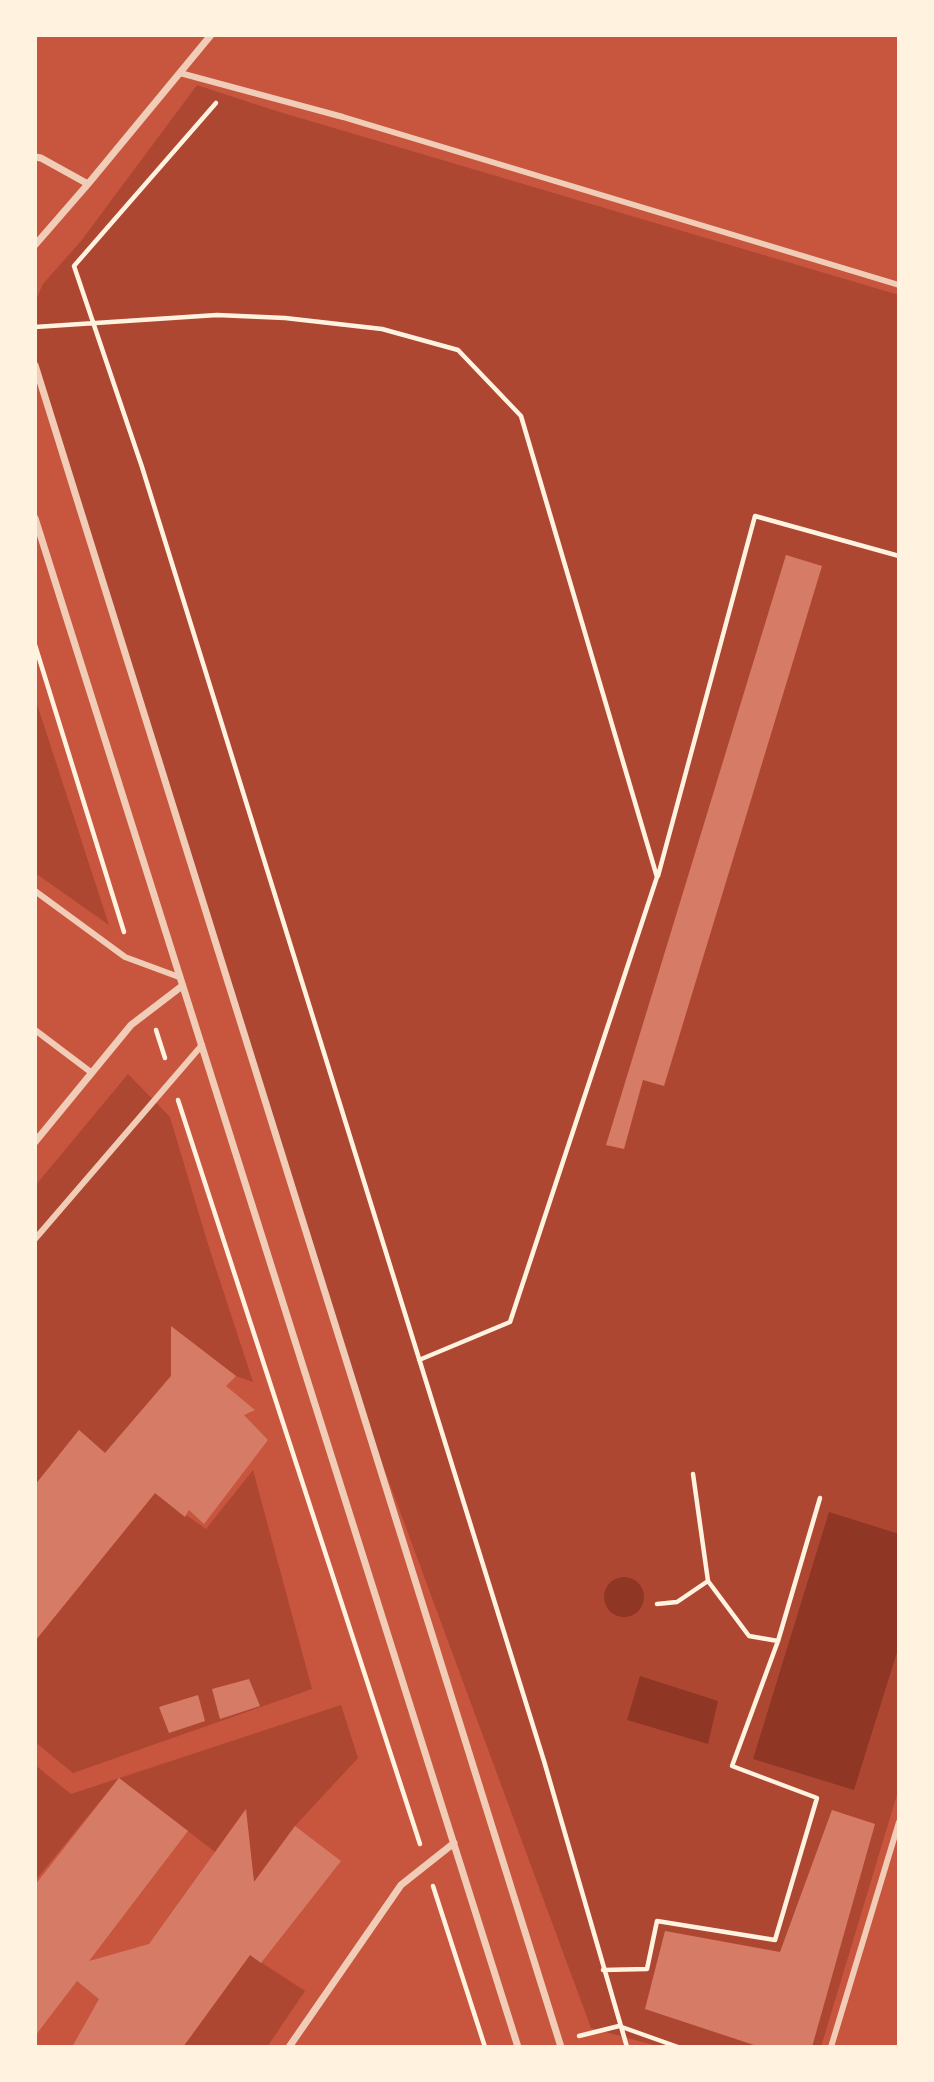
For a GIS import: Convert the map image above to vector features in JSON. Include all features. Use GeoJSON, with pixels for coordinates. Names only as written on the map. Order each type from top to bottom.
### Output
{"type":"FeatureCollection","features":[{"type":"Feature","properties":{"kind":"street"},"geometry":{"type":"LineString","coordinates":[[35,244],[211,35]]}},
{"type":"Feature","properties":{"kind":"street"},"geometry":{"type":"LineString","coordinates":[[180,73],[370,125],[899,285]]}},
{"type":"Feature","properties":{"kind":"street"},"geometry":{"type":"LineString","coordinates":[[35,157],[88,184]]}},
{"type":"Feature","properties":{"kind":"street"},"geometry":{"type":"LineString","coordinates":[[35,366],[560,2044]]}},
{"type":"Feature","properties":{"kind":"street"},"geometry":{"type":"LineString","coordinates":[[35,518],[519,2047]]}},
{"type":"Feature","properties":{"kind":"street"},"geometry":{"type":"LineString","coordinates":[[35,891],[125,957],[179,976]]}},
{"type":"Feature","properties":{"kind":"street"},"geometry":{"type":"LineString","coordinates":[[35,1142],[131,1025],[182,986]]}},
{"type":"Feature","properties":{"kind":"street"},"geometry":{"type":"LineString","coordinates":[[35,1030],[92,1073]]}},
{"type":"Feature","properties":{"kind":"street"},"geometry":{"type":"LineString","coordinates":[[35,1239],[202,1045]]}},
{"type":"Feature","properties":{"kind":"street"},"geometry":{"type":"LineString","coordinates":[[831,2047],[899,1822]]}},
{"type":"Feature","properties":{"kind":"street"},"geometry":{"type":"LineString","coordinates":[[289,2047],[401,1885],[454,1843]]}},
{"type":"Feature","properties":{"kind":"path"},"geometry":{"type":"LineString","coordinates":[[231,87],[74,266],[146,480],[544,1761],[626,2047]]}},
{"type":"Feature","properties":{"kind":"path"},"geometry":{"type":"LineString","coordinates":[[35,327],[217,315],[285,317],[382,329],[458,350],[521,416],[657,877]]}},
{"type":"Feature","properties":{"kind":"path"},"geometry":{"type":"LineString","coordinates":[[419,1360],[510,1322],[657,877],[755,516],[899,556]]}},
{"type":"Feature","properties":{"kind":"path"},"geometry":{"type":"LineString","coordinates":[[35,645],[134,961]]}},
{"type":"Feature","properties":{"kind":"path"},"geometry":{"type":"LineString","coordinates":[[149,1011],[485,2047]]}},
{"type":"Feature","properties":{"kind":"path"},"geometry":{"type":"LineString","coordinates":[[693,1474],[708,1581],[749,1636],[778,1641]]}},
{"type":"Feature","properties":{"kind":"path"},"geometry":{"type":"LineString","coordinates":[[603,1970],[647,1969],[657,1921],[775,1940],[817,1798],[732,1766],[778,1641],[820,1498]]}},
{"type":"Feature","properties":{"kind":"path"},"geometry":{"type":"LineString","coordinates":[[657,1604],[677,1602],[708,1581]]}},
{"type":"Feature","properties":{"kind":"path"},"geometry":{"type":"LineString","coordinates":[[560,2044],[619,2026],[678,2047]]}},
{"type":"Feature","properties":{"kind":"shaded area"},"geometry":{"type":"Polygon","coordinates":[[[197,85],[273,110],[899,295],[899,1788],[821,2047],[661,2047],[591,2028],[354,1387],[35,366],[35,301],[43,284],[81,241],[197,85]]]}},
{"type":"Feature","properties":{"kind":"shaded area"},"geometry":{"type":"Polygon","coordinates":[[[35,698],[109,925],[35,873],[35,698]]]}},
{"type":"Feature","properties":{"kind":"shaded area"},"geometry":{"type":"Polygon","coordinates":[[[128,1074],[170,1117],[253,1382],[236,1376],[171,1327],[171,1376],[105,1453],[79,1430],[35,1485],[35,1186],[128,1074]]]}},
{"type":"Feature","properties":{"kind":"shaded area"},"geometry":{"type":"Polygon","coordinates":[[[253,1470],[312,1689],[73,1773],[35,1742],[35,1641],[155,1493],[206,1529],[253,1470]]]}},
{"type":"Feature","properties":{"kind":"shaded area"},"geometry":{"type":"Polygon","coordinates":[[[829,1512],[899,1534],[899,1646],[854,1790],[753,1759],[829,1512]]]}},
{"type":"Feature","properties":{"kind":"shaded area"},"geometry":{"type":"Polygon","coordinates":[[[624,1577],[632,1578],[638,1583],[643,1589],[643,1605],[638,1611],[632,1616],[624,1617],[616,1616],[610,1611],[605,1605],[604,1597],[605,1589],[610,1583],[616,1578],[624,1577]]]}},
{"type":"Feature","properties":{"kind":"shaded area"},"geometry":{"type":"Polygon","coordinates":[[[640,1676],[718,1701],[708,1744],[627,1720],[640,1676]]]}},
{"type":"Feature","properties":{"kind":"shaded area"},"geometry":{"type":"Polygon","coordinates":[[[341,1705],[358,1758],[295,1826],[254,1882],[245,1810],[215,1852],[119,1778],[341,1705]]]}},
{"type":"Feature","properties":{"kind":"shaded area"},"geometry":{"type":"Polygon","coordinates":[[[35,1765],[71,1794],[119,1778],[35,1881],[35,1765]]]}},
{"type":"Feature","properties":{"kind":"shaded area"},"geometry":{"type":"Polygon","coordinates":[[[250,1955],[305,1991],[267,2047],[183,2047],[250,1955]]]}},
{"type":"Feature","properties":{"kind":"building"},"geometry":{"type":"Polygon","coordinates":[[[786,555],[822,566],[664,1086],[643,1080],[624,1149],[606,1145],[786,555]]]}},
{"type":"Feature","properties":{"kind":"building"},"geometry":{"type":"Polygon","coordinates":[[[171,1326],[236,1376],[226,1386],[255,1410],[244,1415],[268,1440],[204,1524],[189,1510],[185,1517],[155,1493],[35,1641],[35,1485],[79,1430],[105,1453],[171,1376],[171,1326]]]}},
{"type":"Feature","properties":{"kind":"building"},"geometry":{"type":"Polygon","coordinates":[[[249,1679],[260,1706],[220,1719],[212,1689],[249,1679]]]}},
{"type":"Feature","properties":{"kind":"building"},"geometry":{"type":"Polygon","coordinates":[[[198,1695],[205,1721],[169,1733],[159,1707],[198,1695]]]}},
{"type":"Feature","properties":{"kind":"building"},"geometry":{"type":"Polygon","coordinates":[[[119,1778],[188,1831],[89,1961],[149,1944],[246,1809],[254,1882],[295,1826],[341,1861],[261,1963],[250,1955],[183,2047],[72,2047],[99,1999],[77,1981],[35,2036],[35,1885],[119,1778]]]}},
{"type":"Feature","properties":{"kind":"building"},"geometry":{"type":"Polygon","coordinates":[[[832,1810],[875,1824],[812,2047],[760,2047],[645,2009],[665,1931],[780,1952],[832,1810]]]}}]}
